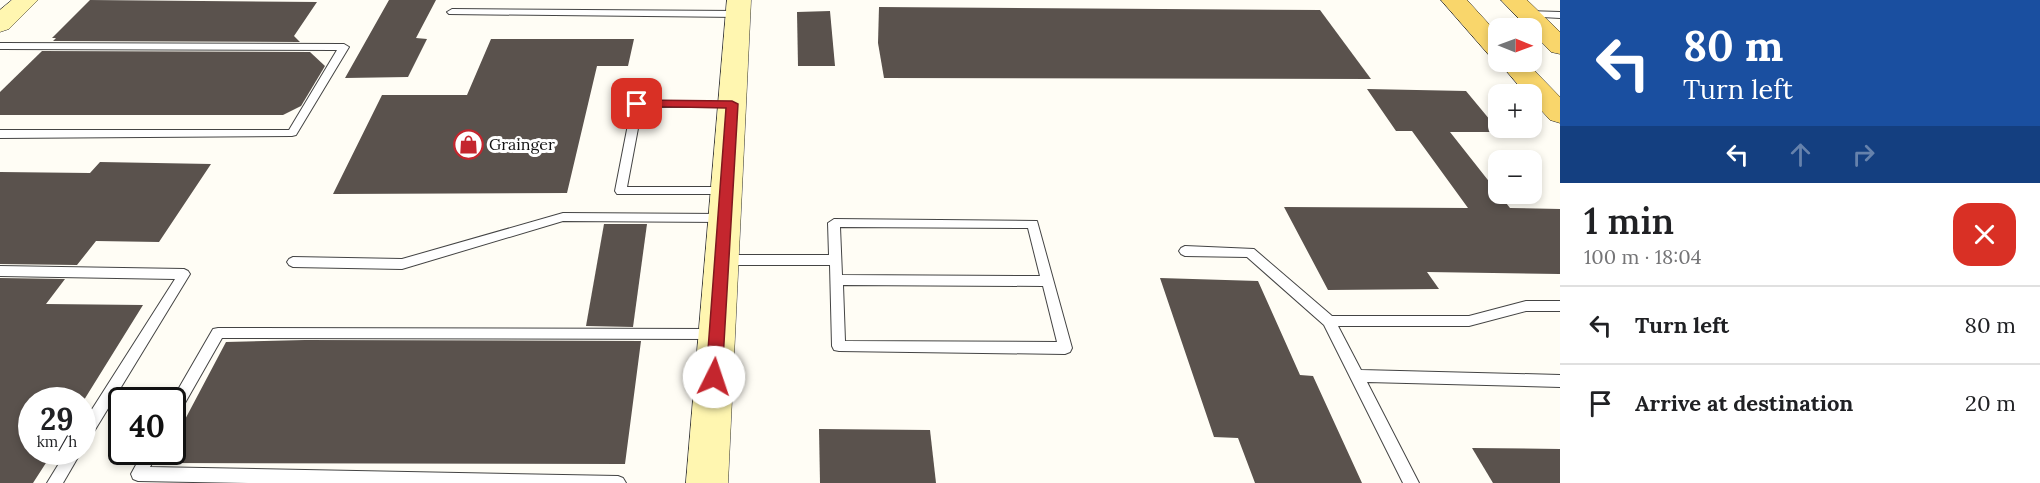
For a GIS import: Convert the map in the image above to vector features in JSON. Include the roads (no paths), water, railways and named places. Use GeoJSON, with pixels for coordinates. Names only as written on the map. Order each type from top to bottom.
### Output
{"type":"FeatureCollection","features":[{"type":"Feature","properties":{"kind":"main road"},"geometry":{"type":"LineString","coordinates":[[1453,0],[1488,38]]}},
{"type":"Feature","properties":{"kind":"main road"},"geometry":{"type":"LineString","coordinates":[[1520,7],[1560,46]]}},
{"type":"Feature","properties":{"kind":"main road"},"geometry":{"type":"LineString","coordinates":[[1520,72],[1560,114]]}},
{"type":"Feature","properties":{"kind":"street"},"geometry":{"type":"LineString","coordinates":[[0,24],[26,0]]}},
{"type":"Feature","properties":{"kind":"street"},"geometry":{"type":"LineString","coordinates":[[707,483],[739,7]]}},
{"type":"Feature","properties":{"kind":"lane"},"geometry":{"type":"LineString","coordinates":[[452,12],[739,7]]}},
{"type":"Feature","properties":{"kind":"lane"},"geometry":{"type":"LineString","coordinates":[[1520,7],[1560,15]]}},
{"type":"Feature","properties":{"kind":"lane"},"geometry":{"type":"LineString","coordinates":[[0,46],[344,47],[292,133],[0,134]]}},
{"type":"Feature","properties":{"kind":"lane"},"geometry":{"type":"LineString","coordinates":[[726,204],[621,190],[637,104],[732,104]]}},
{"type":"Feature","properties":{"kind":"lane"},"geometry":{"type":"LineString","coordinates":[[293,262],[402,264],[562,217],[726,204]]}},
{"type":"Feature","properties":{"kind":"lane"},"geometry":{"type":"LineString","coordinates":[[834,223],[1033,224],[1065,348],[839,346],[836,280],[834,223]]}},
{"type":"Feature","properties":{"kind":"lane"},"geometry":{"type":"LineString","coordinates":[[1185,251],[1250,252],[1329,321],[1411,483]]}},
{"type":"Feature","properties":{"kind":"lane"},"geometry":{"type":"LineString","coordinates":[[722,260],[835,260]]}},
{"type":"Feature","properties":{"kind":"lane"},"geometry":{"type":"LineString","coordinates":[[0,272],[184,274],[96,415]]}},
{"type":"Feature","properties":{"kind":"lane"},"geometry":{"type":"LineString","coordinates":[[836,280],[1048,281]]}},
{"type":"Feature","properties":{"kind":"lane"},"geometry":{"type":"LineString","coordinates":[[1329,321],[1469,321],[1526,306],[1560,306]]}},
{"type":"Feature","properties":{"kind":"lane"},"geometry":{"type":"LineString","coordinates":[[186,389],[218,333],[717,334]]}},
{"type":"Feature","properties":{"kind":"lane"},"geometry":{"type":"LineString","coordinates":[[1356,376],[1560,381]]}},
{"type":"Feature","properties":{"kind":"lane"},"geometry":{"type":"LineString","coordinates":[[55,483],[66,465]]}},
{"type":"Feature","properties":{"kind":"lane"},"geometry":{"type":"LineString","coordinates":[[143,465],[138,474],[618,483]]}},
{"type":"Feature","properties":{"kind":"place","name":"Grainger"},"geometry":{"type":"Point","coordinates":[468,144]}}]}
